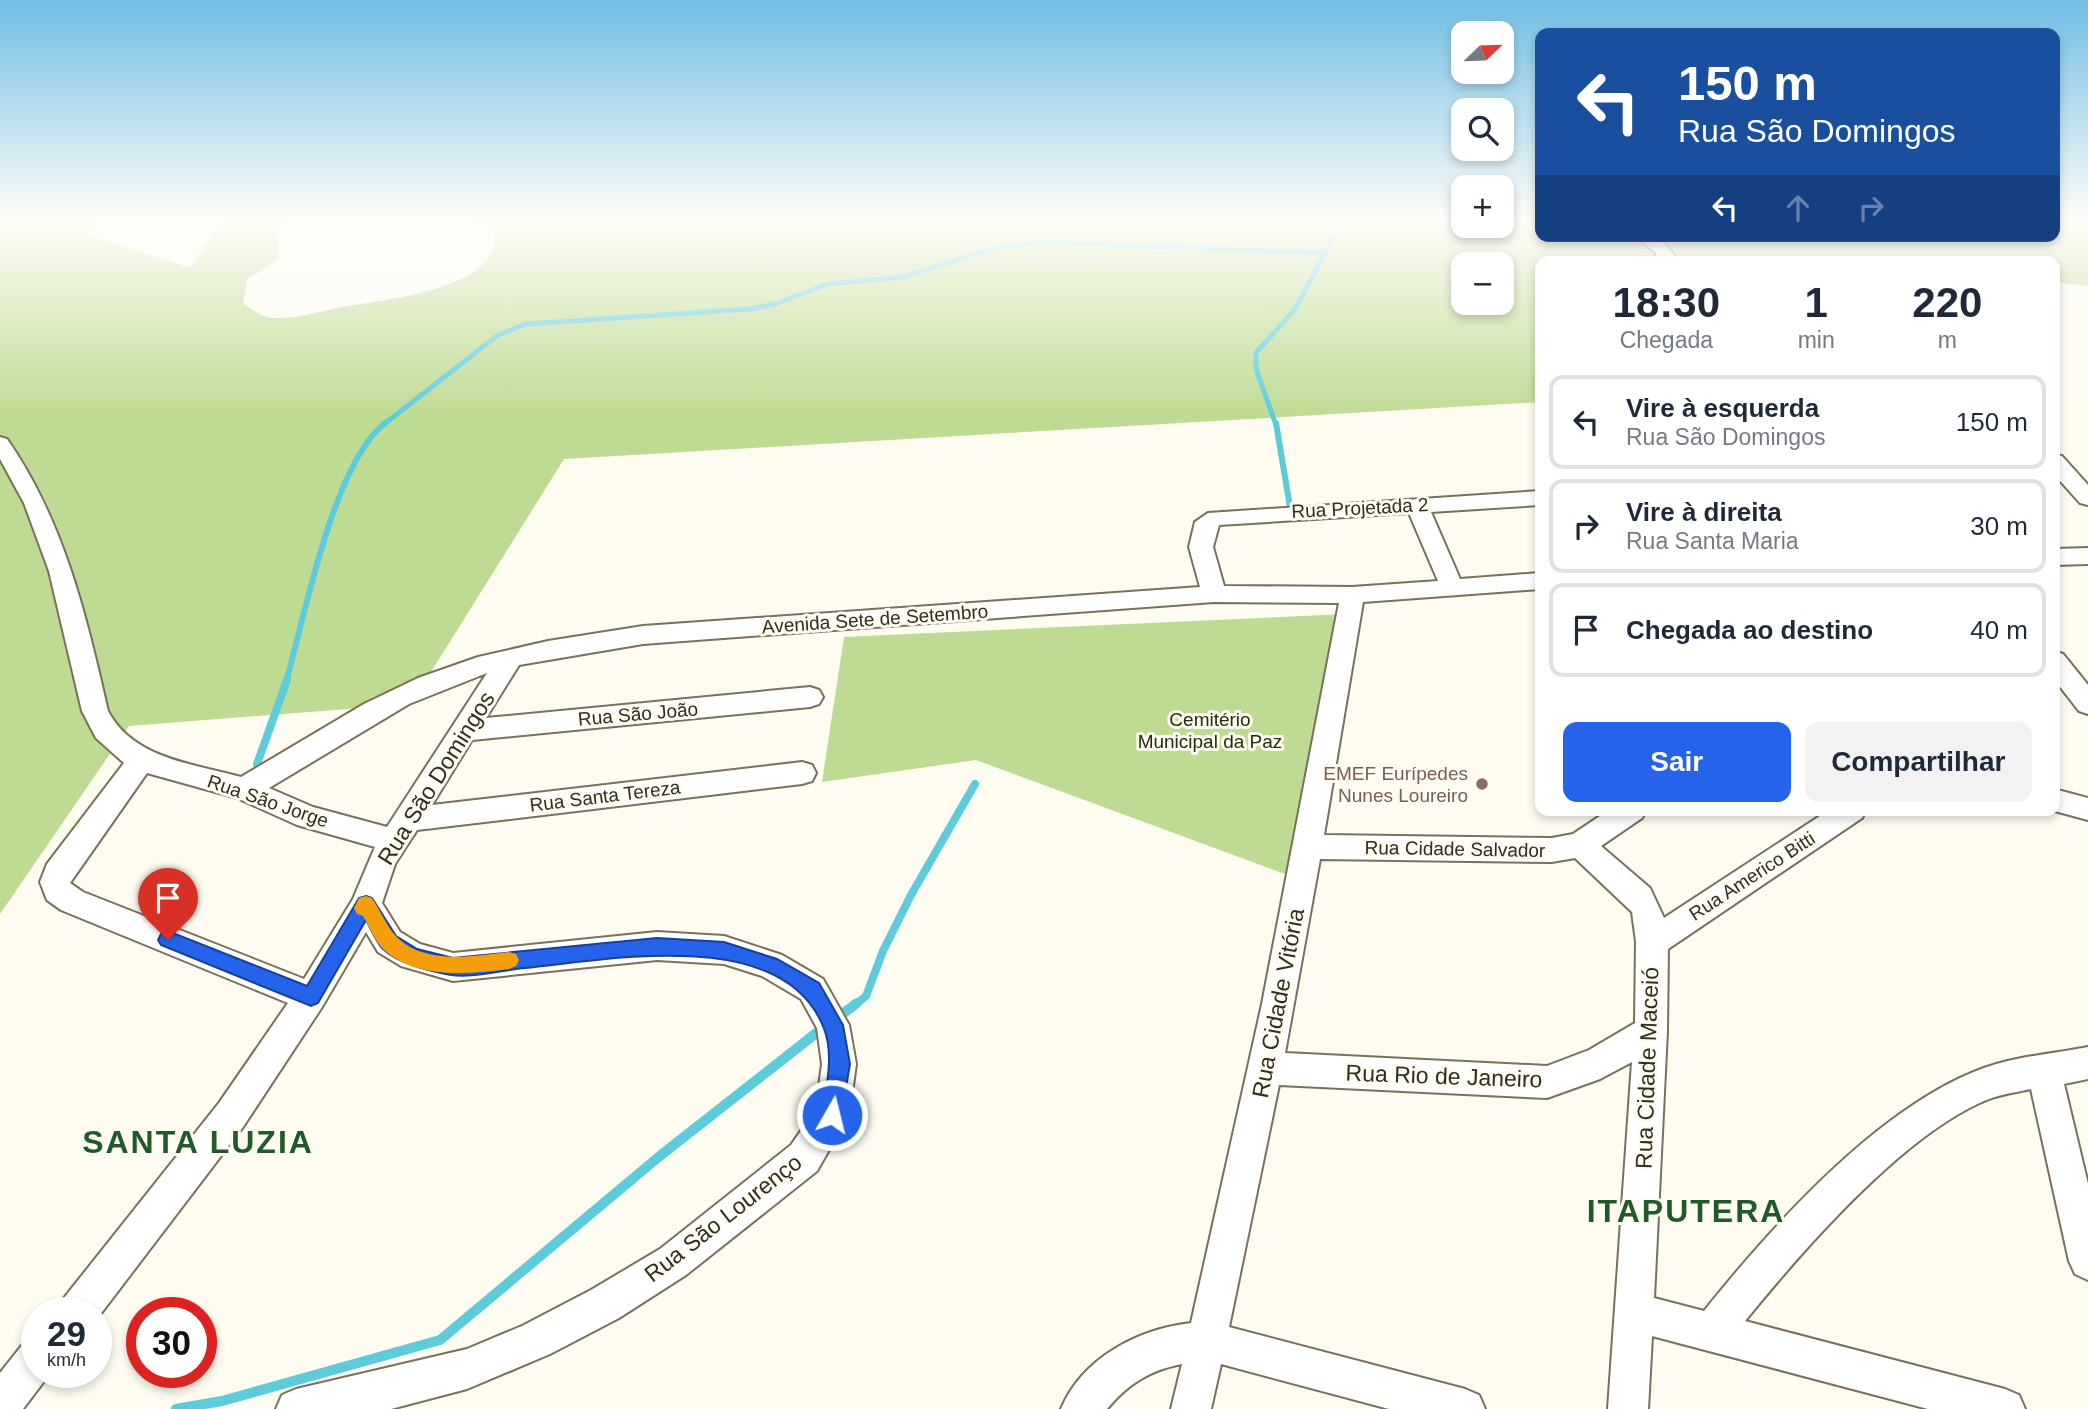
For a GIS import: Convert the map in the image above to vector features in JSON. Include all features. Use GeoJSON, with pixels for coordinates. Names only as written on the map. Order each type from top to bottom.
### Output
{"type":"FeatureCollection","features":[{"type":"Feature","properties":{"kind":"street"},"geometry":{"type":"LineString","coordinates":[[0,443],[15,463],[61,573],[95,711],[105,732],[141,761],[58,873],[55,882],[58,891],[72,901],[311,997]]}},
{"type":"Feature","properties":{"kind":"street"},"geometry":{"type":"LineString","coordinates":[[2060,468],[2088,498]]}},
{"type":"Feature","properties":{"kind":"street","name":"Rua Projetada 2"},"geometry":{"type":"LineString","coordinates":[[1201,547],[1206,522],[1233,515],[1535,498]]}},
{"type":"Feature","properties":{"kind":"street"},"geometry":{"type":"LineString","coordinates":[[1417,505],[1453,589]]}},
{"type":"Feature","properties":{"kind":"street"},"geometry":{"type":"LineString","coordinates":[[1201,547],[1214,594]]}},
{"type":"Feature","properties":{"kind":"street"},"geometry":{"type":"LineString","coordinates":[[2060,557],[2088,556]]}},
{"type":"Feature","properties":{"kind":"street","name":"Avenida Sete de Setembro"},"geometry":{"type":"LineString","coordinates":[[244,789],[406,694],[455,673],[578,643],[643,635],[1214,594],[1352,595],[1535,581]]}},
{"type":"Feature","properties":{"kind":"street","name":"Rua Cidade Vitória"},"geometry":{"type":"LineString","coordinates":[[1191,1409],[1310,847],[1352,595]]}},
{"type":"Feature","properties":{"kind":"street","name":"Rua São Domingos"},"geometry":{"type":"LineString","coordinates":[[90,1297],[231,1115],[311,997],[366,904],[382,861],[510,658]]}},
{"type":"Feature","properties":{"kind":"street"},"geometry":{"type":"LineString","coordinates":[[2060,668],[2088,704]]}},
{"type":"Feature","properties":{"kind":"street","name":"Rua São João"},"geometry":{"type":"LineString","coordinates":[[466,730],[810,697]]}},
{"type":"Feature","properties":{"kind":"street","name":"Rua São Jorge"},"geometry":{"type":"LineString","coordinates":[[141,761],[244,789],[307,817],[401,830]]}},
{"type":"Feature","properties":{"kind":"street","name":"Rua Santa Tereza"},"geometry":{"type":"LineString","coordinates":[[401,830],[802,773]]}},
{"type":"Feature","properties":{"kind":"street"},"geometry":{"type":"LineString","coordinates":[[2060,802],[2088,809]]}},
{"type":"Feature","properties":{"kind":"street","name":"Rua Cidade Salvador"},"geometry":{"type":"LineString","coordinates":[[1310,847],[1552,850],[1580,845],[1623,816]]}},
{"type":"Feature","properties":{"kind":"street","name":"Rua Americo Bitti"},"geometry":{"type":"LineString","coordinates":[[1652,942],[1843,816]]}},
{"type":"Feature","properties":{"kind":"street","name":"Rua Cidade Maceió"},"geometry":{"type":"LineString","coordinates":[[1580,845],[1639,897],[1647,909],[1652,942],[1651,1031],[1628,1409]]}},
{"type":"Feature","properties":{"kind":"street","name":"Rua São Lourenço"},"geometry":{"type":"LineString","coordinates":[[296,1409],[405,1386],[467,1369],[582,1316],[673,1262],[804,1158],[832,1115],[839,1064],[833,1025],[812,989],[771,965],[724,950],[657,946],[453,967],[412,956],[389,942],[366,904]]}},
{"type":"Feature","properties":{"kind":"street","name":"Rua Rio de Janeiro"},"geometry":{"type":"LineString","coordinates":[[1265,1068],[1547,1082],[1574,1076],[1603,1063],[1651,1031]]}},
{"type":"Feature","properties":{"kind":"street"},"geometry":{"type":"LineString","coordinates":[[1712,1332],[1756,1274],[1867,1162],[1909,1126],[1945,1103],[1985,1084],[2088,1063]]}},
{"type":"Feature","properties":{"kind":"street"},"geometry":{"type":"LineString","coordinates":[[2044,1073],[2088,1261]]}},
{"type":"Feature","properties":{"kind":"street"},"geometry":{"type":"LineString","coordinates":[[1635,1312],[2005,1409]]}},
{"type":"Feature","properties":{"kind":"street"},"geometry":{"type":"LineString","coordinates":[[1081,1409],[1097,1387],[1135,1358],[1167,1345],[1207,1341],[1465,1409]]}},
{"type":"Feature","properties":{"kind":"street"},"geometry":{"type":"LineString","coordinates":[[2,1409],[7,1397],[21,1379]]}},
{"type":"Feature","properties":{"kind":"green space"},"geometry":{"type":"Polygon","coordinates":[[[0,286],[246,286],[243,303],[264,316],[280,318],[409,296],[444,286],[1451,286],[1451,315],[1514,315],[1514,286],[1535,286],[1535,402],[564,459],[411,704],[129,726],[0,914],[0,286]]]}},
{"type":"Feature","properties":{"kind":"green space","name":"Cemitério Municipal da Paz"},"geometry":{"type":"Polygon","coordinates":[[[1346,614],[1293,877],[976,760],[822,782],[844,637],[1346,614]]]}},
{"type":"Feature","properties":{"kind":"waterway"},"geometry":{"type":"LineString","coordinates":[[384,424],[498,335],[526,324],[750,309],[775,304],[823,286]]}},
{"type":"Feature","properties":{"kind":"waterway"},"geometry":{"type":"LineString","coordinates":[[1276,425],[1256,369],[1256,353],[1295,309],[1308,286]]}},
{"type":"Feature","properties":{"kind":"waterway"},"geometry":{"type":"LineString","coordinates":[[1276,423],[1290,507]]}},
{"type":"Feature","properties":{"kind":"waterway"},"geometry":{"type":"LineString","coordinates":[[286,682],[323,543],[336,506],[350,471],[367,443],[384,424]]}},
{"type":"Feature","properties":{"kind":"waterway"},"geometry":{"type":"LineString","coordinates":[[257,764],[287,680]]}},
{"type":"Feature","properties":{"kind":"waterway"},"geometry":{"type":"LineString","coordinates":[[855,1005],[866,996],[883,951],[911,895],[975,784]]}},
{"type":"Feature","properties":{"kind":"waterway"},"geometry":{"type":"LineString","coordinates":[[837,1018],[857,1003]]}},
{"type":"Feature","properties":{"kind":"waterway"},"geometry":{"type":"LineString","coordinates":[[176,1409],[222,1401],[440,1340],[661,1155],[824,1027]]}},
{"type":"Feature","properties":{"kind":"slow traffic"},"geometry":{"type":"LineString","coordinates":[[363,908],[366,904],[389,942],[412,956],[453,967],[509,960]]}},
{"type":"Feature","properties":{"kind":"place","name":"EMEF Eurípedes Nunes Loureiro"},"geometry":{"type":"Point","coordinates":[1482,784]}},
{"type":"Feature","properties":{"kind":"district","name":"SANTA LUZIA"},"geometry":{"type":"Point","coordinates":[198,1142]}},
{"type":"Feature","properties":{"kind":"district","name":"ITAPUTERA"},"geometry":{"type":"Point","coordinates":[1686,1211]}},
{"type":"Feature","properties":{"kind":"route"},"geometry":{"type":"LineString","coordinates":[[168,940],[311,997],[366,904],[389,942],[412,956],[453,967],[657,946],[724,950],[771,965],[812,989],[833,1025],[839,1064],[832,1115]]}}]}
